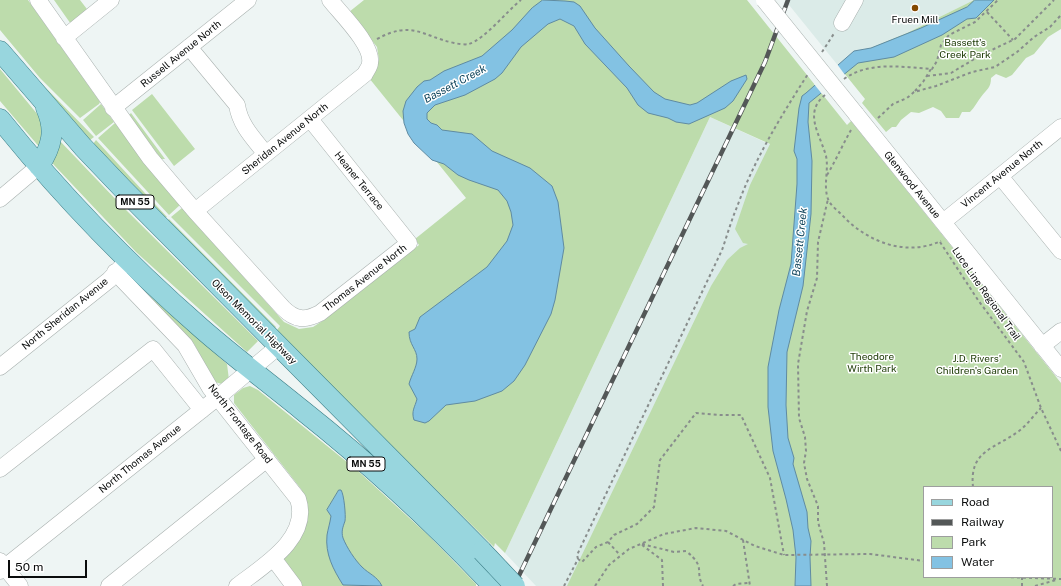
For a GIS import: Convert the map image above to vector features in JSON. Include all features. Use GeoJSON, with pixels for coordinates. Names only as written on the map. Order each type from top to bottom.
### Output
{"type":"FeatureCollection","features":[{"type":"Feature","properties":{"kind":"main road","name":"Olson Memorial Highway"},"geometry":{"type":"LineString","coordinates":[[0,51],[42,102],[83,147],[158,226],[279,346],[479,559],[493,586]]}},
{"type":"Feature","properties":{"kind":"main road"},"geometry":{"type":"LineString","coordinates":[[39,166],[50,147],[52,136],[51,121],[42,102]]}},
{"type":"Feature","properties":{"kind":"main road","name":"Olson Memorial Highway"},"geometry":{"type":"LineString","coordinates":[[0,119],[122,266],[200,327],[250,370],[303,410],[433,524],[515,586]]}},
{"type":"Feature","properties":{"kind":"street"},"geometry":{"type":"LineString","coordinates":[[38,0],[113,108],[150,158],[195,211]]}},
{"type":"Feature","properties":{"kind":"street"},"geometry":{"type":"LineString","coordinates":[[64,38],[111,0]]}},
{"type":"Feature","properties":{"kind":"street","name":"Russell Avenue North"},"geometry":{"type":"LineString","coordinates":[[113,108],[248,0]]}},
{"type":"Feature","properties":{"kind":"street","name":"Sheridan Avenue North"},"geometry":{"type":"LineString","coordinates":[[195,211],[365,74],[370,64],[369,52],[330,0]]}},
{"type":"Feature","properties":{"kind":"street","name":"Glenwood Avenue"},"geometry":{"type":"LineString","coordinates":[[764,0],[854,121],[942,222],[1061,369]]}},
{"type":"Feature","properties":{"kind":"street"},"geometry":{"type":"LineString","coordinates":[[842,23],[855,0]]}},
{"type":"Feature","properties":{"kind":"street"},"geometry":{"type":"LineString","coordinates":[[189,47],[237,105],[239,117],[246,129],[266,154]]}},
{"type":"Feature","properties":{"kind":"street","name":"Heaner Terrace"},"geometry":{"type":"LineString","coordinates":[[310,119],[409,243]]}},
{"type":"Feature","properties":{"kind":"street","name":"Vincent Avenue North"},"geometry":{"type":"LineString","coordinates":[[942,222],[1061,127]]}},
{"type":"Feature","properties":{"kind":"street"},"geometry":{"type":"LineString","coordinates":[[0,199],[39,166]]}},
{"type":"Feature","properties":{"kind":"street"},"geometry":{"type":"LineString","coordinates":[[1000,176],[1056,234],[1061,251]]}},
{"type":"Feature","properties":{"kind":"street","name":"Thomas Avenue North"},"geometry":{"type":"LineString","coordinates":[[195,211],[291,316],[300,319],[310,318],[320,313],[409,243]]}},
{"type":"Feature","properties":{"kind":"street","name":"North Sheridan Avenue"},"geometry":{"type":"LineString","coordinates":[[0,367],[109,280],[122,266]]}},
{"type":"Feature","properties":{"kind":"street","name":"North Frontage Road"},"geometry":{"type":"LineString","coordinates":[[122,266],[185,345],[210,388],[298,499],[302,509],[297,529],[287,545],[237,586]]}},
{"type":"Feature","properties":{"kind":"street"},"geometry":{"type":"LineString","coordinates":[[1042,346],[1061,331]]}},
{"type":"Feature","properties":{"kind":"street","name":"North Thomas Avenue"},"geometry":{"type":"LineString","coordinates":[[2,566],[202,410],[279,346]]}},
{"type":"Feature","properties":{"kind":"street"},"geometry":{"type":"LineString","coordinates":[[0,470],[154,349],[202,410]]}},
{"type":"Feature","properties":{"kind":"street"},"geometry":{"type":"LineString","coordinates":[[109,586],[267,459]]}},
{"type":"Feature","properties":{"kind":"street"},"geometry":{"type":"LineString","coordinates":[[273,558],[294,586]]}},
{"type":"Feature","properties":{"kind":"street"},"geometry":{"type":"LineString","coordinates":[[2,566],[20,586]]}},
{"type":"Feature","properties":{"kind":"path"},"geometry":{"type":"LineString","coordinates":[[376,40],[389,33],[410,30],[419,31],[447,42],[469,44],[480,39],[521,0]]}},
{"type":"Feature","properties":{"kind":"path"},"geometry":{"type":"LineString","coordinates":[[878,118],[893,104],[907,98],[914,92],[932,69],[937,60],[941,45],[949,35],[975,22],[998,0]]}},
{"type":"Feature","properties":{"kind":"path"},"geometry":{"type":"LineString","coordinates":[[927,76],[951,73],[980,55],[1013,40],[1054,0]]}},
{"type":"Feature","properties":{"kind":"path"},"geometry":{"type":"LineString","coordinates":[[986,12],[1013,40]]}},
{"type":"Feature","properties":{"kind":"path"},"geometry":{"type":"LineString","coordinates":[[914,92],[936,86],[972,72],[995,66],[1017,52],[1034,37],[1050,27],[1061,15]]}},
{"type":"Feature","properties":{"kind":"path"},"geometry":{"type":"LineString","coordinates":[[822,54],[842,23]]}},
{"type":"Feature","properties":{"kind":"path"},"geometry":{"type":"LineString","coordinates":[[842,80],[854,72],[880,66],[932,69]]}},
{"type":"Feature","properties":{"kind":"path"},"geometry":{"type":"LineString","coordinates":[[564,586],[578,560],[577,556],[604,496],[722,250],[747,181],[771,135],[810,72]]}},
{"type":"Feature","properties":{"kind":"path"},"geometry":{"type":"LineString","coordinates":[[826,94],[815,107],[813,118],[826,158],[828,199],[818,242],[817,278],[807,311],[798,364],[799,418],[805,437],[806,450],[804,463],[806,480],[818,506],[818,522],[824,543],[827,586]]}},
{"type":"Feature","properties":{"kind":"path"},"geometry":{"type":"LineString","coordinates":[[826,176],[836,161],[854,121]]}},
{"type":"Feature","properties":{"kind":"path","name":"Luce Line Regional Trail"},"geometry":{"type":"LineString","coordinates":[[828,199],[849,223],[864,235],[876,241],[909,248],[940,242],[978,300],[1024,362],[1041,408],[1061,451]]}},
{"type":"Feature","properties":{"kind":"path"},"geometry":{"type":"LineString","coordinates":[[973,486],[972,471],[982,454],[1019,431],[1041,408]]}},
{"type":"Feature","properties":{"kind":"path"},"geometry":{"type":"LineString","coordinates":[[578,560],[582,562],[596,547],[608,542],[614,535],[637,524],[654,507],[660,460],[696,413],[721,416],[741,415],[770,478],[784,555]]}},
{"type":"Feature","properties":{"kind":"path"},"geometry":{"type":"LineString","coordinates":[[595,586],[605,570],[620,555],[664,534],[696,528],[726,531],[755,546],[784,555],[825,553],[886,555],[923,560]]}},
{"type":"Feature","properties":{"kind":"path"},"geometry":{"type":"LineString","coordinates":[[743,539],[748,583],[750,586]]}},
{"type":"Feature","properties":{"kind":"path"},"geometry":{"type":"LineString","coordinates":[[608,542],[620,555]]}},
{"type":"Feature","properties":{"kind":"path"},"geometry":{"type":"LineString","coordinates":[[641,544],[662,560],[663,586]]}},
{"type":"Feature","properties":{"kind":"path"},"geometry":{"type":"LineString","coordinates":[[641,544],[674,552],[686,551],[696,560],[700,569],[700,582],[703,586]]}},
{"type":"Feature","properties":{"kind":"path"},"geometry":{"type":"LineString","coordinates":[[1022,586],[1022,578],[1061,579]]}},
{"type":"Feature","properties":{"kind":"path"},"geometry":{"type":"LineString","coordinates":[[1035,586],[1061,579]]}},
{"type":"Feature","properties":{"kind":"path"},"geometry":{"type":"LineString","coordinates":[[733,586],[736,584],[748,583]]}},
{"type":"Feature","properties":{"kind":"shaded area"},"geometry":{"type":"Polygon","coordinates":[[[785,0],[974,0],[907,33],[856,54],[840,68],[785,0]]]}},
{"type":"Feature","properties":{"kind":"shaded area"},"geometry":{"type":"Polygon","coordinates":[[[710,117],[795,156],[617,586],[536,586],[505,553],[710,117]]]}},
{"type":"Feature","properties":{"kind":"green space"},"geometry":{"type":"Polygon","coordinates":[[[0,0],[28,0],[98,99],[100,102],[99,104],[80,118],[40,78],[0,30],[0,0]]]}},
{"type":"Feature","properties":{"kind":"green space"},"geometry":{"type":"Polygon","coordinates":[[[54,0],[80,0],[90,13],[73,27],[54,0]]]}},
{"type":"Feature","properties":{"kind":"green space","name":"Theodore Wirth Park"},"geometry":{"type":"Polygon","coordinates":[[[364,0],[747,0],[847,125],[851,121],[1061,383],[1061,586],[567,586],[711,286],[727,260],[740,248],[748,244],[743,243],[735,229],[750,185],[770,144],[710,117],[505,553],[495,543],[494,547],[300,355],[277,330],[280,326],[171,217],[182,208],[284,322],[299,329],[313,327],[324,320],[419,245],[415,239],[466,198],[369,78],[379,60],[377,47],[349,12],[364,0]]]}},
{"type":"Feature","properties":{"kind":"green space","name":"Bassett's Creek Park"},"geometry":{"type":"Polygon","coordinates":[[[974,0],[1061,0],[1061,29],[1048,37],[1034,54],[1026,58],[1012,75],[1006,78],[996,74],[991,78],[988,88],[970,112],[962,112],[959,118],[946,118],[941,111],[933,107],[919,113],[911,112],[901,120],[896,127],[892,127],[886,132],[862,103],[865,99],[840,68],[856,54],[907,33],[974,0]]]}},
{"type":"Feature","properties":{"kind":"green space"},"geometry":{"type":"Polygon","coordinates":[[[0,69],[43,121],[41,149],[0,101],[0,69]]]}},
{"type":"Feature","properties":{"kind":"green space"},"geometry":{"type":"Polygon","coordinates":[[[41,83],[94,137],[90,140],[41,83]]]}},
{"type":"Feature","properties":{"kind":"green space"},"geometry":{"type":"Polygon","coordinates":[[[152,94],[195,149],[174,166],[132,110],[152,94]]]}},
{"type":"Feature","properties":{"kind":"green space"},"geometry":{"type":"Polygon","coordinates":[[[101,104],[114,122],[96,136],[83,120],[101,104]]]}},
{"type":"Feature","properties":{"kind":"green space"},"geometry":{"type":"Polygon","coordinates":[[[131,113],[165,159],[161,159],[129,115],[131,113]]]}},
{"type":"Feature","properties":{"kind":"green space"},"geometry":{"type":"Polygon","coordinates":[[[115,123],[145,164],[180,205],[169,215],[98,138],[115,123]]]}},
{"type":"Feature","properties":{"kind":"green space"},"geometry":{"type":"Polygon","coordinates":[[[59,140],[121,205],[258,341],[247,352],[136,252],[54,165],[51,161],[59,140]]]}},
{"type":"Feature","properties":{"kind":"green space"},"geometry":{"type":"Polygon","coordinates":[[[96,140],[167,217],[165,218],[93,144],[96,140]]]}},
{"type":"Feature","properties":{"kind":"green space"},"geometry":{"type":"Polygon","coordinates":[[[169,219],[276,327],[275,328],[167,221],[169,219]]]}},
{"type":"Feature","properties":{"kind":"green space"},"geometry":{"type":"Polygon","coordinates":[[[132,280],[227,364],[229,380],[222,384],[215,382],[194,344],[132,280]]]}},
{"type":"Feature","properties":{"kind":"green space"},"geometry":{"type":"Polygon","coordinates":[[[250,386],[258,390],[358,471],[429,536],[476,584],[476,586],[298,586],[280,561],[304,496],[301,489],[234,403],[234,395],[243,388],[250,386]]]}},
{"type":"Feature","properties":{"kind":"water"},"geometry":{"type":"Polygon","coordinates":[[[543,0],[574,2],[580,6],[595,28],[629,66],[654,92],[665,99],[690,105],[697,103],[731,81],[746,75],[747,79],[733,101],[725,108],[689,124],[676,122],[668,118],[648,113],[638,105],[627,88],[585,44],[574,26],[560,19],[548,24],[521,47],[502,73],[495,79],[465,95],[435,105],[427,113],[427,119],[442,130],[472,134],[492,151],[530,168],[552,186],[558,202],[564,248],[555,300],[551,314],[525,365],[514,381],[502,391],[475,401],[446,405],[425,423],[414,420],[413,412],[417,399],[409,384],[416,365],[417,356],[410,340],[409,332],[415,329],[420,317],[487,267],[507,241],[513,225],[511,212],[507,201],[498,190],[458,175],[444,164],[432,160],[414,143],[408,134],[404,123],[403,111],[406,101],[424,81],[430,80],[444,71],[482,56],[512,30],[532,8],[543,0]]]}},
{"type":"Feature","properties":{"kind":"water","name":"Bassett Creek"},"geometry":{"type":"Polygon","coordinates":[[[975,0],[994,0],[976,18],[967,19],[942,35],[894,57],[858,63],[809,103],[808,122],[812,161],[811,214],[803,286],[787,352],[786,405],[788,438],[794,458],[793,464],[807,512],[811,541],[811,586],[795,586],[796,557],[793,530],[773,451],[768,407],[768,367],[779,310],[791,264],[797,184],[797,159],[794,151],[799,108],[802,96],[854,51],[871,48],[921,28],[967,7],[975,0]]]}},
{"type":"Feature","properties":{"kind":"water"},"geometry":{"type":"Polygon","coordinates":[[[339,490],[342,492],[344,505],[345,521],[342,529],[343,538],[351,554],[359,564],[375,577],[382,586],[343,585],[333,567],[327,549],[327,535],[331,516],[327,510],[339,490]]]}},
{"type":"Feature","properties":{"kind":"pier"},"geometry":{"type":"Polygon","coordinates":[[[837,64],[845,75],[822,94],[814,84],[837,64]]]}},
{"type":"Feature","properties":{"kind":"railway"},"geometry":{"type":"LineString","coordinates":[[514,586],[765,62],[788,0]]}},
{"type":"Feature","properties":{"kind":"place","name":"Fruen Mill"},"geometry":{"type":"Point","coordinates":[915,8]}},
{"type":"Feature","properties":{"kind":"park label","name":"J.D. Rivers' Children's Garden"},"geometry":{"type":"Point","coordinates":[977,364]}}]}
